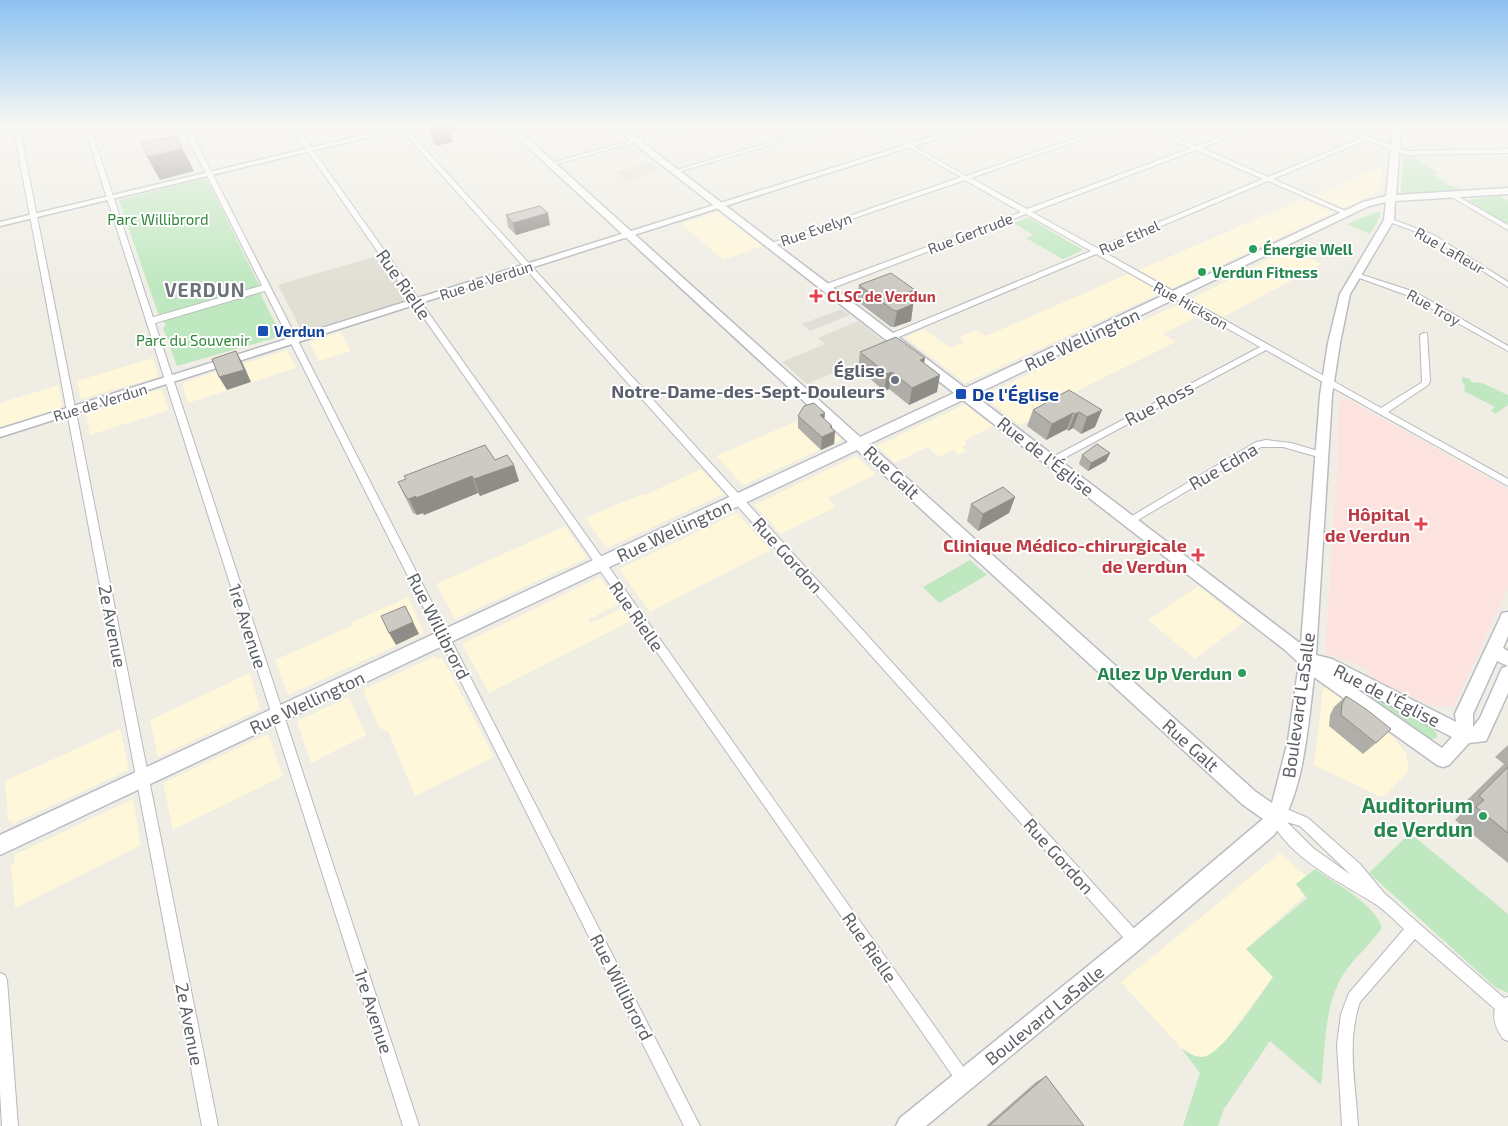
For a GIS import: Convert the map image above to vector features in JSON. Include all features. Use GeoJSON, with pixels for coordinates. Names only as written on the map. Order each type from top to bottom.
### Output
{"type":"FeatureCollection","features":[{"type":"Feature","properties":{"kind":"main road","name":"Rue Galt"},"geometry":{"type":"LineString","coordinates":[[567,179],[1249,798],[1276,817]]}},
{"type":"Feature","properties":{"kind":"main road","name":"Rue de l'Église"},"geometry":{"type":"LineString","coordinates":[[686,179],[1308,659],[1322,674],[1443,759],[1465,735],[1326,664],[1308,659]]}},
{"type":"Feature","properties":{"kind":"main road","name":"Boulevard LaSalle"},"geometry":{"type":"LineString","coordinates":[[908,1126],[1135,940],[1267,828],[1276,817],[1285,794],[1297,741],[1308,659],[1328,382],[1343,300],[1389,220],[1393,179]]}},
{"type":"Feature","properties":{"kind":"main road","name":"Rue Wellington"},"geometry":{"type":"LineString","coordinates":[[0,845],[1348,214],[1391,202],[1442,200],[1455,195],[1508,191]]}},
{"type":"Feature","properties":{"kind":"main road"},"geometry":{"type":"LineString","coordinates":[[1508,618],[1501,655],[1476,690],[1464,714],[1465,735],[1480,735],[1508,673]]}},
{"type":"Feature","properties":{"kind":"main road"},"geometry":{"type":"LineString","coordinates":[[1476,690],[1497,700]]}},
{"type":"Feature","properties":{"kind":"street","name":"2e Avenue"},"geometry":{"type":"LineString","coordinates":[[27,179],[210,1126]]}},
{"type":"Feature","properties":{"kind":"street","name":"1re Avenue"},"geometry":{"type":"LineString","coordinates":[[104,179],[411,1126]]}},
{"type":"Feature","properties":{"kind":"street"},"geometry":{"type":"LineString","coordinates":[[0,224],[189,179]]}},
{"type":"Feature","properties":{"kind":"street","name":"Rue Willibrord"},"geometry":{"type":"LineString","coordinates":[[211,179],[692,1126]]}},
{"type":"Feature","properties":{"kind":"street","name":"Rue Rielle"},"geometry":{"type":"LineString","coordinates":[[330,179],[964,1080]]}},
{"type":"Feature","properties":{"kind":"street","name":"Rue Gordon"},"geometry":{"type":"LineString","coordinates":[[449,179],[1135,940]]}},
{"type":"Feature","properties":{"kind":"street","name":"Rue de Verdun"},"geometry":{"type":"LineString","coordinates":[[0,433],[807,179]]}},
{"type":"Feature","properties":{"kind":"street","name":"Rue Evelyn"},"geometry":{"type":"LineString","coordinates":[[771,245],[964,179]]}},
{"type":"Feature","properties":{"kind":"street","name":"Rue Hickson"},"geometry":{"type":"LineString","coordinates":[[967,179],[1508,483]]}},
{"type":"Feature","properties":{"kind":"street","name":"Rue Gertrude"},"geometry":{"type":"LineString","coordinates":[[827,287],[1116,179]]}},
{"type":"Feature","properties":{"kind":"street"},"geometry":{"type":"LineString","coordinates":[[1267,179],[1348,214]]}},
{"type":"Feature","properties":{"kind":"street","name":"Rue Ethel"},"geometry":{"type":"LineString","coordinates":[[892,337],[1267,179]]}},
{"type":"Feature","properties":{"kind":"street"},"geometry":{"type":"LineString","coordinates":[[1455,195],[1508,228]]}},
{"type":"Feature","properties":{"kind":"street","name":"Rue Lafleur"},"geometry":{"type":"LineString","coordinates":[[1389,220],[1432,236],[1508,285]]}},
{"type":"Feature","properties":{"kind":"street","name":"Rue Troy"},"geometry":{"type":"LineString","coordinates":[[1356,275],[1412,294],[1508,349]]}},
{"type":"Feature","properties":{"kind":"street"},"geometry":{"type":"LineString","coordinates":[[151,321],[266,287]]}},
{"type":"Feature","properties":{"kind":"street"},"geometry":{"type":"LineString","coordinates":[[1381,412],[1424,385],[1426,381],[1424,335]]}},
{"type":"Feature","properties":{"kind":"street","name":"Rue Ross"},"geometry":{"type":"LineString","coordinates":[[1052,460],[1266,346]]}},
{"type":"Feature","properties":{"kind":"street","name":"Rue Edna"},"geometry":{"type":"LineString","coordinates":[[1130,521],[1259,444],[1267,442],[1276,443],[1322,455]]}},
{"type":"Feature","properties":{"kind":"street","name":"Rue Galt"},"geometry":{"type":"LineString","coordinates":[[1379,898],[1341,875],[1292,839],[1276,817],[1289,816],[1304,822],[1349,863],[1379,898],[1505,1005],[1501,1020],[1508,1034]]}},
{"type":"Feature","properties":{"kind":"street"},"geometry":{"type":"LineString","coordinates":[[1350,1126],[1345,1059],[1345,1027],[1348,1012],[1354,998],[1414,929]]}},
{"type":"Feature","properties":{"kind":"street"},"geometry":{"type":"LineString","coordinates":[[0,980],[10,1126]]}},
{"type":"Feature","properties":{"kind":"shaded area"},"geometry":{"type":"Polygon","coordinates":[[[1352,179],[1381,179],[1380,190],[1345,208],[1315,195],[1352,179]]]}},
{"type":"Feature","properties":{"kind":"shaded area"},"geometry":{"type":"Polygon","coordinates":[[[1302,199],[1333,213],[1172,288],[1139,270],[1302,199]]]}},
{"type":"Feature","properties":{"kind":"shaded area"},"geometry":{"type":"Polygon","coordinates":[[[718,212],[762,246],[724,260],[681,224],[718,212]]]}},
{"type":"Feature","properties":{"kind":"shaded area"},"geometry":{"type":"Polygon","coordinates":[[[1300,245],[1317,253],[1309,258],[1322,264],[1223,317],[1191,299],[1283,252],[1300,245]]]}},
{"type":"Feature","properties":{"kind":"shaded area"},"geometry":{"type":"Polygon","coordinates":[[[380,255],[412,299],[302,332],[278,285],[380,255]]]}},
{"type":"Feature","properties":{"kind":"shaded area"},"geometry":{"type":"Polygon","coordinates":[[[1128,274],[1161,293],[965,383],[905,337],[924,329],[950,348],[964,342],[959,337],[977,330],[986,336],[1128,274]]]}},
{"type":"Feature","properties":{"kind":"shaded area"},"geometry":{"type":"Polygon","coordinates":[[[1179,304],[1200,315],[1163,334],[1176,342],[1069,395],[1063,404],[1020,425],[982,396],[1179,304]]]}},
{"type":"Feature","properties":{"kind":"shaded area"},"geometry":{"type":"Polygon","coordinates":[[[842,309],[850,315],[810,331],[802,324],[842,309]]]}},
{"type":"Feature","properties":{"kind":"shaded area"},"geometry":{"type":"Polygon","coordinates":[[[858,321],[897,352],[855,370],[850,365],[807,384],[782,362],[825,344],[818,338],[858,321]]]}},
{"type":"Feature","properties":{"kind":"shaded area"},"geometry":{"type":"Polygon","coordinates":[[[340,332],[351,351],[319,361],[309,342],[340,332]]]}},
{"type":"Feature","properties":{"kind":"shaded area"},"geometry":{"type":"Polygon","coordinates":[[[287,350],[296,368],[188,403],[182,384],[184,382],[287,350]]]}},
{"type":"Feature","properties":{"kind":"shaded area"},"geometry":{"type":"Polygon","coordinates":[[[153,358],[158,377],[81,399],[77,381],[153,358]]]}},
{"type":"Feature","properties":{"kind":"shaded area"},"geometry":{"type":"Polygon","coordinates":[[[59,385],[62,407],[0,427],[0,403],[59,385]]]}},
{"type":"Feature","properties":{"kind":"shaded area"},"geometry":{"type":"Polygon","coordinates":[[[161,389],[169,410],[90,435],[86,413],[161,389]]]}},
{"type":"Feature","properties":{"kind":"shaded area","name":"Hôpital de Verdun"},"geometry":{"type":"Polygon","coordinates":[[[1346,398],[1508,489],[1508,588],[1454,706],[1433,706],[1425,703],[1367,676],[1367,668],[1325,653],[1338,458],[1339,400],[1346,398]]]}},
{"type":"Feature","properties":{"kind":"shaded area"},"geometry":{"type":"Polygon","coordinates":[[[965,404],[993,426],[964,441],[967,444],[962,447],[967,451],[959,455],[953,450],[939,457],[927,447],[895,463],[877,446],[965,404]]]}},
{"type":"Feature","properties":{"kind":"shaded area"},"geometry":{"type":"Polygon","coordinates":[[[813,414],[842,440],[743,485],[716,456],[813,414]]]}},
{"type":"Feature","properties":{"kind":"shaded area"},"geometry":{"type":"Polygon","coordinates":[[[856,456],[876,474],[828,498],[836,507],[781,534],[754,505],[856,456]]]}},
{"type":"Feature","properties":{"kind":"shaded area"},"geometry":{"type":"Polygon","coordinates":[[[701,469],[724,494],[609,547],[606,547],[585,518],[640,495],[645,495],[701,469]]]}},
{"type":"Feature","properties":{"kind":"shaded area"},"geometry":{"type":"Polygon","coordinates":[[[737,513],[770,550],[650,612],[619,569],[737,513]]]}},
{"type":"Feature","properties":{"kind":"shaded area"},"geometry":{"type":"Polygon","coordinates":[[[565,526],[587,558],[455,619],[436,584],[565,526]]]}},
{"type":"Feature","properties":{"kind":"shaded area"},"geometry":{"type":"Polygon","coordinates":[[[600,577],[619,604],[588,620],[590,623],[622,608],[631,621],[489,693],[462,644],[600,577]]]}},
{"type":"Feature","properties":{"kind":"shaded area"},"geometry":{"type":"Polygon","coordinates":[[[1198,586],[1244,622],[1195,659],[1148,620],[1198,586]]]}},
{"type":"Feature","properties":{"kind":"shaded area"},"geometry":{"type":"Polygon","coordinates":[[[408,597],[424,633],[288,695],[275,660],[353,625],[352,622],[408,597]]]}},
{"type":"Feature","properties":{"kind":"shaded area"},"geometry":{"type":"Polygon","coordinates":[[[435,656],[437,660],[442,657],[494,757],[415,796],[388,731],[379,728],[363,690],[435,656]]]}},
{"type":"Feature","properties":{"kind":"shaded area"},"geometry":{"type":"Polygon","coordinates":[[[250,673],[260,709],[158,757],[150,720],[250,673]]]}},
{"type":"Feature","properties":{"kind":"shaded area"},"geometry":{"type":"Polygon","coordinates":[[[1326,687],[1330,688],[1394,738],[1406,753],[1409,770],[1386,795],[1381,797],[1314,765],[1323,689],[1326,687]]]}},
{"type":"Feature","properties":{"kind":"shaded area"},"geometry":{"type":"Polygon","coordinates":[[[349,697],[366,735],[311,763],[297,721],[349,697]]]}},
{"type":"Feature","properties":{"kind":"shaded area"},"geometry":{"type":"Polygon","coordinates":[[[120,729],[129,770],[12,824],[11,819],[8,821],[5,781],[120,729]]]}},
{"type":"Feature","properties":{"kind":"shaded area"},"geometry":{"type":"Polygon","coordinates":[[[268,734],[283,776],[173,830],[163,783],[268,734]]]}},
{"type":"Feature","properties":{"kind":"shaded area"},"geometry":{"type":"Polygon","coordinates":[[[133,799],[141,845],[15,908],[11,865],[15,863],[14,855],[133,799]]]}},
{"type":"Feature","properties":{"kind":"shaded area"},"geometry":{"type":"Polygon","coordinates":[[[1280,853],[1306,876],[1296,884],[1304,896],[1246,949],[1273,977],[1223,1044],[1210,1055],[1203,1057],[1194,1056],[1181,1048],[1121,982],[1280,853]]]}},
{"type":"Feature","properties":{"kind":"green space"},"geometry":{"type":"Polygon","coordinates":[[[206,179],[260,287],[262,297],[280,333],[278,337],[177,366],[163,328],[166,325],[159,316],[119,200],[206,179]]]}},
{"type":"Feature","properties":{"kind":"green space"},"geometry":{"type":"Polygon","coordinates":[[[1402,179],[1439,179],[1452,187],[1457,187],[1461,190],[1406,194],[1401,193],[1402,179]]]}},
{"type":"Feature","properties":{"kind":"green space"},"geometry":{"type":"Polygon","coordinates":[[[1500,196],[1508,201],[1508,225],[1467,200],[1500,196]]]}},
{"type":"Feature","properties":{"kind":"green space"},"geometry":{"type":"Polygon","coordinates":[[[1377,212],[1381,213],[1370,234],[1347,224],[1377,212]]]}},
{"type":"Feature","properties":{"kind":"green space"},"geometry":{"type":"Polygon","coordinates":[[[1026,218],[1083,250],[1063,259],[1026,238],[1034,235],[1014,223],[1026,218]]]}},
{"type":"Feature","properties":{"kind":"green space"},"geometry":{"type":"Polygon","coordinates":[[[1462,377],[1470,379],[1471,382],[1482,383],[1508,395],[1508,405],[1495,414],[1491,410],[1495,407],[1464,391],[1465,385],[1463,384],[1462,377]]]}},
{"type":"Feature","properties":{"kind":"green space"},"geometry":{"type":"Polygon","coordinates":[[[970,560],[987,575],[939,603],[923,587],[970,560]]]}},
{"type":"Feature","properties":{"kind":"green space"},"geometry":{"type":"Polygon","coordinates":[[[1364,692],[1433,729],[1437,734],[1437,738],[1426,737],[1366,696],[1364,692]]]}},
{"type":"Feature","properties":{"kind":"green space"},"geometry":{"type":"Polygon","coordinates":[[[1410,833],[1508,914],[1508,993],[1495,987],[1369,873],[1410,833]]]}},
{"type":"Feature","properties":{"kind":"green space"},"geometry":{"type":"Polygon","coordinates":[[[1315,869],[1363,902],[1378,919],[1382,928],[1347,969],[1339,982],[1327,1025],[1321,1085],[1270,1041],[1224,1109],[1218,1126],[1183,1126],[1200,1073],[1181,1048],[1199,1057],[1210,1054],[1230,1036],[1250,1010],[1273,977],[1246,949],[1307,898],[1296,884],[1315,869]]]}},
{"type":"Feature","properties":{"kind":"building"},"geometry":{"type":"Polygon","coordinates":[[[540,206],[548,213],[513,223],[506,215],[540,206]]]}},
{"type":"Feature","properties":{"kind":"building"},"geometry":{"type":"Polygon","coordinates":[[[891,273],[915,290],[901,295],[913,304],[897,311],[859,285],[891,273]]]}},
{"type":"Feature","properties":{"kind":"building"},"geometry":{"type":"Polygon","coordinates":[[[896,337],[925,358],[920,360],[940,375],[912,388],[892,372],[887,374],[860,352],[896,337]]]}},
{"type":"Feature","properties":{"kind":"building"},"geometry":{"type":"Polygon","coordinates":[[[236,351],[244,370],[219,377],[212,359],[236,351]]]}},
{"type":"Feature","properties":{"kind":"building"},"geometry":{"type":"Polygon","coordinates":[[[1069,390],[1102,410],[1087,417],[1079,412],[1073,413],[1052,424],[1033,410],[1069,390]]]}},
{"type":"Feature","properties":{"kind":"building"},"geometry":{"type":"Polygon","coordinates":[[[814,403],[825,413],[820,415],[835,431],[822,437],[798,416],[804,406],[814,403]]]}},
{"type":"Feature","properties":{"kind":"building"},"geometry":{"type":"Polygon","coordinates":[[[1097,444],[1110,453],[1091,463],[1082,455],[1097,444]]]}},
{"type":"Feature","properties":{"kind":"building"},"geometry":{"type":"Polygon","coordinates":[[[485,445],[495,460],[507,455],[514,465],[474,479],[472,476],[416,498],[416,496],[409,499],[406,497],[398,482],[406,479],[404,476],[485,445]]]}},
{"type":"Feature","properties":{"kind":"building"},"geometry":{"type":"Polygon","coordinates":[[[1003,487],[1015,497],[983,514],[971,504],[1003,487]]]}},
{"type":"Feature","properties":{"kind":"building"},"geometry":{"type":"Polygon","coordinates":[[[405,606],[413,622],[389,633],[381,616],[405,606]]]}},
{"type":"Feature","properties":{"kind":"building"},"geometry":{"type":"Polygon","coordinates":[[[1346,696],[1391,729],[1376,743],[1341,715],[1342,704],[1346,696]]]}},
{"type":"Feature","properties":{"kind":"building"},"geometry":{"type":"Polygon","coordinates":[[[1508,767],[1508,833],[1476,807],[1484,800],[1479,796],[1508,767]]]}},
{"type":"Feature","properties":{"kind":"building"},"geometry":{"type":"Polygon","coordinates":[[[1046,1076],[1084,1126],[989,1126],[1046,1076]]]}},
{"type":"Feature","properties":{"kind":"place","name":"Énergie Well"},"geometry":{"type":"Point","coordinates":[1253,249]}},
{"type":"Feature","properties":{"kind":"place","name":"Verdun Fitness"},"geometry":{"type":"Point","coordinates":[1202,272]}},
{"type":"Feature","properties":{"kind":"place","name":"CLSC de Verdun"},"geometry":{"type":"Point","coordinates":[816,296]}},
{"type":"Feature","properties":{"kind":"place","name":"Verdun"},"geometry":{"type":"Point","coordinates":[263,331]}},
{"type":"Feature","properties":{"kind":"place","name":"Église Notre-Dame-des-Sept-Douleurs"},"geometry":{"type":"Point","coordinates":[895,380]}},
{"type":"Feature","properties":{"kind":"place","name":"De l'Église"},"geometry":{"type":"Point","coordinates":[961,394]}},
{"type":"Feature","properties":{"kind":"place","name":"Hôpital de Verdun"},"geometry":{"type":"Point","coordinates":[1421,524]}},
{"type":"Feature","properties":{"kind":"place","name":"Clinique Médico-chirurgicale de Verdun"},"geometry":{"type":"Point","coordinates":[1198,555]}},
{"type":"Feature","properties":{"kind":"place","name":"Allez Up Verdun"},"geometry":{"type":"Point","coordinates":[1242,673]}},
{"type":"Feature","properties":{"kind":"place","name":"Auditorium de Verdun"},"geometry":{"type":"Point","coordinates":[1483,816]}},
{"type":"Feature","properties":{"kind":"district","name":"VERDUN"},"geometry":{"type":"Point","coordinates":[205,289]}},
{"type":"Feature","properties":{"kind":"park label","name":"Parc Willibrord"},"geometry":{"type":"Point","coordinates":[158,219]}},
{"type":"Feature","properties":{"kind":"park label","name":"Parc du Souvenir"},"geometry":{"type":"Point","coordinates":[193,340]}}]}
